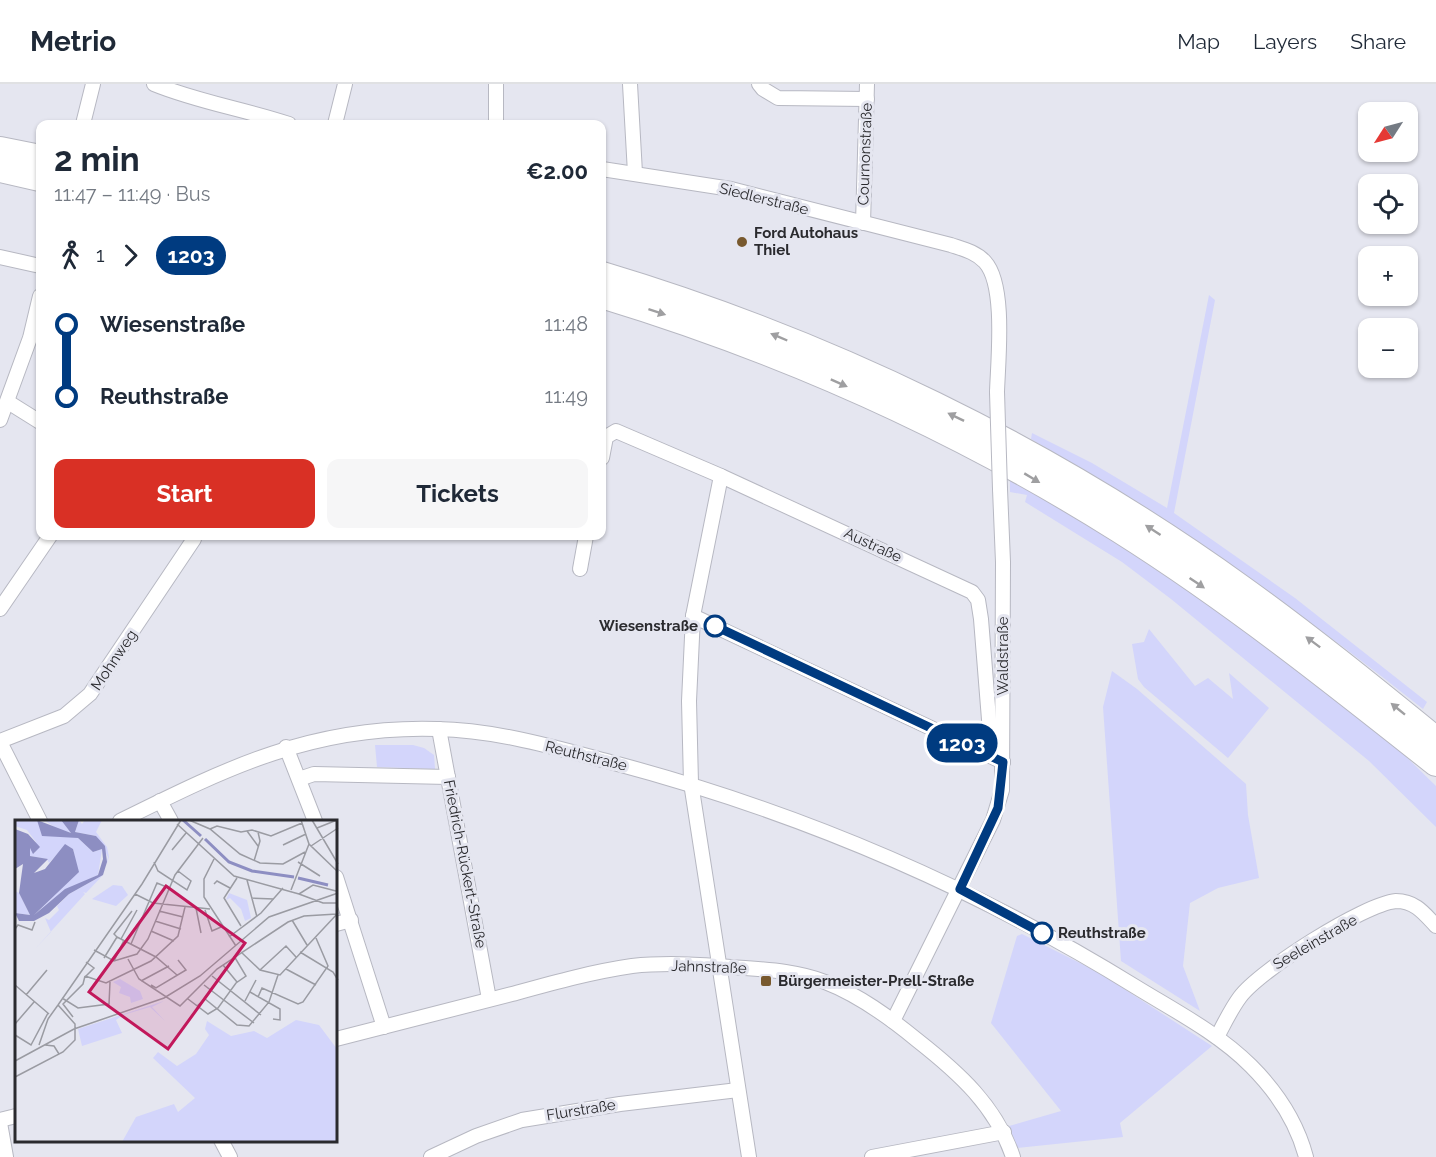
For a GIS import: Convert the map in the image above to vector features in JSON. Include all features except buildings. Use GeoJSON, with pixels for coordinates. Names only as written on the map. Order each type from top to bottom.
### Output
{"type":"FeatureCollection","features":[{"type":"Feature","properties":{"kind":"highway"},"geometry":{"type":"LineString","coordinates":[[0,150],[36,167]]}},
{"type":"Feature","properties":{"kind":"highway"},"geometry":{"type":"LineString","coordinates":[[0,169],[36,168]]}},
{"type":"Feature","properties":{"kind":"highway"},"geometry":{"type":"LineString","coordinates":[[606,276],[662,293],[758,328],[911,394],[1009,442],[1125,512],[1241,588],[1436,740]]}},
{"type":"Feature","properties":{"kind":"highway"},"geometry":{"type":"LineString","coordinates":[[606,296],[659,312],[749,345],[916,417],[999,459],[1121,531],[1230,605],[1436,763]]}},
{"type":"Feature","properties":{"kind":"street"},"geometry":{"type":"LineString","coordinates":[[84,120],[93,84]]}},
{"type":"Feature","properties":{"kind":"street"},"geometry":{"type":"LineString","coordinates":[[154,84],[188,98],[276,120]]}},
{"type":"Feature","properties":{"kind":"street"},"geometry":{"type":"LineString","coordinates":[[188,98],[193,84]]}},
{"type":"Feature","properties":{"kind":"street"},"geometry":{"type":"LineString","coordinates":[[336,120],[345,84]]}},
{"type":"Feature","properties":{"kind":"street"},"geometry":{"type":"LineString","coordinates":[[496,84],[496,120]]}},
{"type":"Feature","properties":{"kind":"street"},"geometry":{"type":"LineString","coordinates":[[630,84],[635,173]]}},
{"type":"Feature","properties":{"kind":"street"},"geometry":{"type":"LineString","coordinates":[[759,84],[763,90],[778,98],[867,99]]}},
{"type":"Feature","properties":{"kind":"street","name":"Cournonstraße"},"geometry":{"type":"LineString","coordinates":[[863,223],[867,84]]}},
{"type":"Feature","properties":{"kind":"street","name":"Siedlerstraße"},"geometry":{"type":"LineString","coordinates":[[606,169],[731,189],[963,249],[980,257],[989,268]]}},
{"type":"Feature","properties":{"kind":"street"},"geometry":{"type":"LineString","coordinates":[[0,257],[36,265]]}},
{"type":"Feature","properties":{"kind":"street","name":"Waldstraße"},"geometry":{"type":"LineString","coordinates":[[893,1021],[998,808],[1003,762],[1000,489],[996,292],[989,268]]}},
{"type":"Feature","properties":{"kind":"street"},"geometry":{"type":"LineString","coordinates":[[0,420],[30,338],[36,313]]}},
{"type":"Feature","properties":{"kind":"street"},"geometry":{"type":"LineString","coordinates":[[8,402],[36,420]]}},
{"type":"Feature","properties":{"kind":"street","name":"Austraße"},"geometry":{"type":"LineString","coordinates":[[606,437],[612,432],[721,476],[972,592],[978,600],[981,619],[990,732],[1003,762]]}},
{"type":"Feature","properties":{"kind":"street"},"geometry":{"type":"LineString","coordinates":[[721,476],[693,616],[689,701],[691,783],[749,1157]]}},
{"type":"Feature","properties":{"kind":"street"},"geometry":{"type":"LineString","coordinates":[[0,609],[47,540]]}},
{"type":"Feature","properties":{"kind":"street","name":"Mohnweg"},"geometry":{"type":"LineString","coordinates":[[0,742],[64,716],[90,694],[193,540]]}},
{"type":"Feature","properties":{"kind":"street"},"geometry":{"type":"LineString","coordinates":[[580,569],[585,540]]}},
{"type":"Feature","properties":{"kind":"street"},"geometry":{"type":"LineString","coordinates":[[693,616],[1003,762]]}},
{"type":"Feature","properties":{"kind":"street","name":"Reuthstraße"},"geometry":{"type":"LineString","coordinates":[[122,820],[229,768],[286,747],[369,730],[439,729],[502,736],[691,783],[840,835],[960,889],[1099,964],[1217,1037],[1251,1066],[1276,1096],[1294,1126],[1306,1157]]}},
{"type":"Feature","properties":{"kind":"street","name":"Friedrich-Rückert-Straße"},"geometry":{"type":"LineString","coordinates":[[439,729],[489,999]]}},
{"type":"Feature","properties":{"kind":"street"},"geometry":{"type":"LineString","coordinates":[[0,742],[39,820]]}},
{"type":"Feature","properties":{"kind":"street"},"geometry":{"type":"LineString","coordinates":[[286,747],[315,820]]}},
{"type":"Feature","properties":{"kind":"street"},"geometry":{"type":"LineString","coordinates":[[299,779],[314,774],[448,777]]}},
{"type":"Feature","properties":{"kind":"street"},"geometry":{"type":"LineString","coordinates":[[160,801],[170,820]]}},
{"type":"Feature","properties":{"kind":"street"},"geometry":{"type":"LineString","coordinates":[[338,883],[384,1027]]}},
{"type":"Feature","properties":{"kind":"street","name":"Seeleinstraße"},"geometry":{"type":"LineString","coordinates":[[1217,1037],[1240,997],[1258,978],[1278,962],[1331,930],[1396,901],[1404,901],[1419,908],[1436,926]]}},
{"type":"Feature","properties":{"kind":"street"},"geometry":{"type":"LineString","coordinates":[[338,923],[351,920]]}},
{"type":"Feature","properties":{"kind":"street","name":"Jahnstraße"},"geometry":{"type":"LineString","coordinates":[[338,1038],[586,974],[633,966],[718,966],[797,973],[825,982],[857,997],[893,1021],[943,1060],[975,1090],[1004,1132],[1013,1157]]}},
{"type":"Feature","properties":{"kind":"street","name":"Flurstraße"},"geometry":{"type":"LineString","coordinates":[[431,1157],[476,1136],[522,1120],[620,1104],[738,1090]]}},
{"type":"Feature","properties":{"kind":"street"},"geometry":{"type":"LineString","coordinates":[[6,1157],[0,1121],[15,1116]]}},
{"type":"Feature","properties":{"kind":"street"},"geometry":{"type":"LineString","coordinates":[[872,1157],[1004,1132]]}},
{"type":"Feature","properties":{"kind":"street"},"geometry":{"type":"LineString","coordinates":[[222,1142],[230,1157]]}},
{"type":"Feature","properties":{"kind":"shaded area"},"geometry":{"type":"Polygon","coordinates":[[[1209,295],[1215,300],[1174,513],[1295,598],[1427,702],[1423,709],[1328,636],[1231,567],[1132,501],[1031,439],[1032,433],[1092,463],[1167,508],[1209,295]]]}},
{"type":"Feature","properties":{"kind":"shaded area"},"geometry":{"type":"Polygon","coordinates":[[[1010,479],[1091,526],[1226,616],[1388,739],[1436,786],[1436,827],[1369,761],[1171,599],[1122,562],[1025,502],[1027,495],[1010,492],[1010,479]]]}},
{"type":"Feature","properties":{"kind":"shaded area"},"geometry":{"type":"Polygon","coordinates":[[[1149,629],[1195,686],[1208,678],[1233,699],[1229,673],[1269,708],[1228,758],[1144,687],[1138,679],[1132,644],[1144,642],[1149,629]]]}},
{"type":"Feature","properties":{"kind":"shaded area"},"geometry":{"type":"Polygon","coordinates":[[[1112,671],[1137,689],[1246,784],[1248,815],[1259,878],[1218,888],[1190,903],[1183,966],[1200,1011],[1121,961],[1103,707],[1112,671]]]}},
{"type":"Feature","properties":{"kind":"shaded area"},"geometry":{"type":"Polygon","coordinates":[[[375,745],[413,745],[424,748],[434,755],[435,769],[377,767],[375,745]]]}},
{"type":"Feature","properties":{"kind":"shaded area"},"geometry":{"type":"Polygon","coordinates":[[[1022,934],[1098,972],[1212,1046],[1120,1123],[1123,1137],[1017,1148],[1009,1126],[1061,1111],[991,1023],[1017,936],[1022,934]]]}},
{"type":"Feature","properties":{"kind":"bus line","name":"1203"},"geometry":{"type":"LineString","coordinates":[[715,626],[1003,762],[1002,790],[998,808],[960,889],[1042,933]]}},
{"type":"Feature","properties":{"kind":"place","name":"Ford Autohaus Thiel"},"geometry":{"type":"Point","coordinates":[742,242]}},
{"type":"Feature","properties":{"kind":"place","name":"Wiesenstraße"},"geometry":{"type":"Point","coordinates":[715,626]}},
{"type":"Feature","properties":{"kind":"place","name":"Reuthstraße"},"geometry":{"type":"Point","coordinates":[1042,933]}},
{"type":"Feature","properties":{"kind":"place","name":"Bürgermeister-Prell-Straße"},"geometry":{"type":"Point","coordinates":[766,981]}}]}
